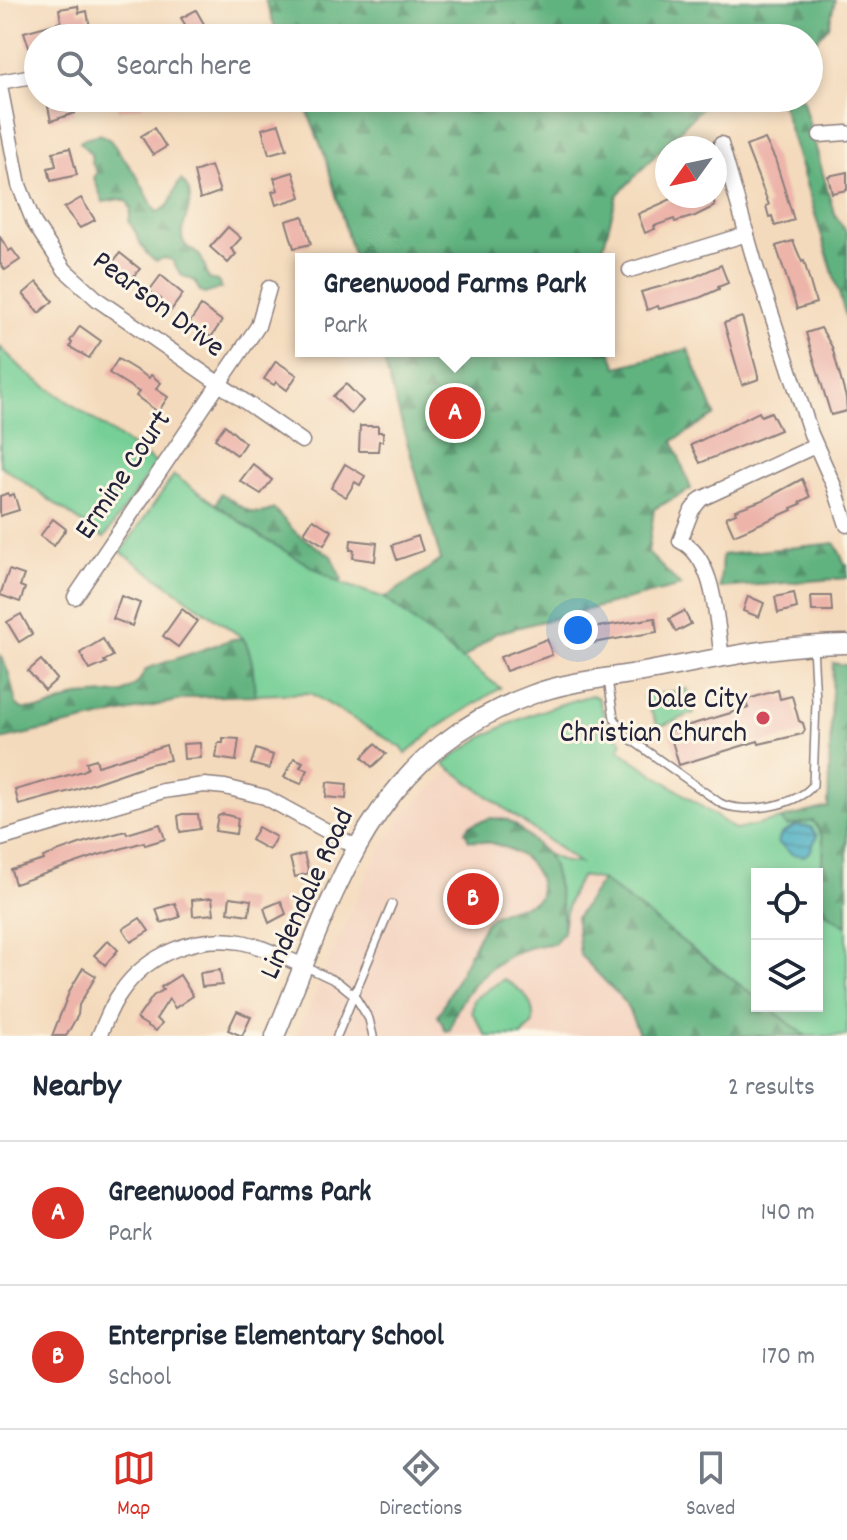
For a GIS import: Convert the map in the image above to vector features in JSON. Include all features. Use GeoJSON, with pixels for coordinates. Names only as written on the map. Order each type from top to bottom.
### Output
{"type":"FeatureCollection","features":[{"type":"Feature","properties":{"kind":"street"},"geometry":{"type":"LineString","coordinates":[[0,84],[24,78]]}},
{"type":"Feature","properties":{"kind":"street","name":"Pearson Drive"},"geometry":{"type":"LineString","coordinates":[[0,84],[19,185],[34,223],[77,283],[302,441]]}},
{"type":"Feature","properties":{"kind":"street"},"geometry":{"type":"LineString","coordinates":[[820,135],[847,133]]}},
{"type":"Feature","properties":{"kind":"street"},"geometry":{"type":"LineString","coordinates":[[727,165],[815,446],[834,486],[847,525]]}},
{"type":"Feature","properties":{"kind":"street"},"geometry":{"type":"LineString","coordinates":[[630,270],[747,234]]}},
{"type":"Feature","properties":{"kind":"street","name":"Ermine Court"},"geometry":{"type":"LineString","coordinates":[[75,597],[258,326],[269,288]]}},
{"type":"Feature","properties":{"kind":"street"},"geometry":{"type":"LineString","coordinates":[[722,658],[704,564],[694,548],[680,541],[692,510],[708,495],[815,446]]}},
{"type":"Feature","properties":{"kind":"street","name":"Lindendale Road"},"geometry":{"type":"LineString","coordinates":[[275,1036],[356,847],[389,796],[421,763],[457,733],[533,694],[722,658],[813,644],[847,644]]}},
{"type":"Feature","properties":{"kind":"street"},"geometry":{"type":"LineString","coordinates":[[0,839],[163,791],[204,785],[265,797],[356,847]]}},
{"type":"Feature","properties":{"kind":"street"},"geometry":{"type":"LineString","coordinates":[[99,1036],[113,1004],[135,975],[149,963],[186,945],[222,940],[241,942],[304,966]]}},
{"type":"Feature","properties":{"kind":"lane"},"geometry":{"type":"LineString","coordinates":[[607,678],[614,718],[626,736],[720,803],[736,810],[748,810],[802,796],[813,785],[816,702],[813,644]]}},
{"type":"Feature","properties":{"kind":"lane"},"geometry":{"type":"LineString","coordinates":[[337,1036],[392,904]]}},
{"type":"Feature","properties":{"kind":"lane"},"geometry":{"type":"LineString","coordinates":[[304,966],[338,982],[354,995],[369,1019],[373,1036]]}},
{"type":"Feature","properties":{"kind":"shaded area"},"geometry":{"type":"Polygon","coordinates":[[[452,769],[602,880],[577,918],[580,954],[626,1002],[640,1036],[297,1036],[365,879],[385,843],[405,813],[452,769]]]}},
{"type":"Feature","properties":{"kind":"green space"},"geometry":{"type":"Polygon","coordinates":[[[265,0],[835,0],[829,26],[823,33],[823,24],[274,24],[265,0]]]}},
{"type":"Feature","properties":{"kind":"green space"},"geometry":{"type":"Polygon","coordinates":[[[308,112],[697,112],[674,136],[655,136],[655,156],[617,195],[602,253],[352,253],[325,156],[308,112]]]}},
{"type":"Feature","properties":{"kind":"green space"},"geometry":{"type":"Polygon","coordinates":[[[784,112],[806,112],[834,213],[847,233],[847,320],[784,112]]]}},
{"type":"Feature","properties":{"kind":"green space"},"geometry":{"type":"Polygon","coordinates":[[[100,134],[110,140],[137,176],[156,212],[167,207],[181,180],[187,186],[190,200],[182,239],[201,257],[209,279],[217,281],[222,288],[205,294],[195,281],[181,275],[172,260],[164,258],[157,261],[151,258],[129,222],[131,209],[127,201],[103,202],[94,178],[97,172],[91,154],[80,142],[100,134]]]}},
{"type":"Feature","properties":{"kind":"green space"},"geometry":{"type":"Polygon","coordinates":[[[0,347],[27,373],[156,463],[104,538],[0,465],[0,347]]]}},
{"type":"Feature","properties":{"kind":"green space"},"geometry":{"type":"Polygon","coordinates":[[[688,349],[715,415],[673,441],[691,489],[654,509],[648,553],[681,586],[496,633],[462,660],[385,598],[441,560],[383,357],[613,357],[617,367],[688,349]]]}},
{"type":"Feature","properties":{"kind":"green space"},"geometry":{"type":"Polygon","coordinates":[[[174,475],[263,538],[340,583],[385,598],[500,688],[434,730],[406,754],[402,748],[310,693],[255,695],[252,663],[243,638],[121,552],[174,475]]]}},
{"type":"Feature","properties":{"kind":"green space"},"geometry":{"type":"Polygon","coordinates":[[[221,493],[252,512],[274,509],[296,533],[331,556],[342,579],[340,583],[263,538],[216,504],[221,493]]]}},
{"type":"Feature","properties":{"kind":"green space"},"geometry":{"type":"Polygon","coordinates":[[[835,543],[847,564],[847,578],[720,588],[722,555],[835,543]]]}},
{"type":"Feature","properties":{"kind":"green space"},"geometry":{"type":"Polygon","coordinates":[[[243,638],[251,658],[255,695],[194,697],[0,740],[0,654],[9,674],[16,704],[22,709],[44,709],[78,696],[123,693],[138,683],[146,669],[243,638]]]}},
{"type":"Feature","properties":{"kind":"green space"},"geometry":{"type":"Polygon","coordinates":[[[833,663],[847,665],[847,927],[823,910],[823,868],[817,868],[821,866],[824,848],[817,826],[813,821],[787,826],[781,819],[828,807],[833,663]]]}},
{"type":"Feature","properties":{"kind":"green space"},"geometry":{"type":"Polygon","coordinates":[[[687,689],[694,713],[659,727],[643,697],[687,689]]]}},
{"type":"Feature","properties":{"kind":"green space"},"geometry":{"type":"Polygon","coordinates":[[[592,695],[598,698],[610,730],[623,742],[619,750],[736,830],[781,819],[787,826],[813,821],[820,831],[824,848],[821,866],[751,868],[751,993],[602,880],[582,876],[577,882],[563,932],[559,892],[547,854],[565,862],[579,863],[444,764],[496,730],[592,695]]]}},
{"type":"Feature","properties":{"kind":"green space"},"geometry":{"type":"Polygon","coordinates":[[[491,818],[508,820],[547,854],[553,866],[563,913],[563,932],[554,944],[519,952],[488,970],[464,998],[450,1030],[446,1031],[438,1016],[485,923],[499,913],[540,897],[539,883],[528,862],[507,848],[469,840],[465,831],[470,825],[491,818]]]}},
{"type":"Feature","properties":{"kind":"green space"},"geometry":{"type":"Polygon","coordinates":[[[602,880],[751,993],[751,1012],[775,1012],[806,1036],[640,1036],[625,1002],[580,955],[576,918],[602,880]]]}},
{"type":"Feature","properties":{"kind":"green space"},"geometry":{"type":"Polygon","coordinates":[[[823,910],[847,927],[847,1036],[806,1036],[775,1012],[823,1012],[823,910]]]}},
{"type":"Feature","properties":{"kind":"green space"},"geometry":{"type":"Polygon","coordinates":[[[504,979],[522,992],[529,1002],[533,1023],[522,1036],[486,1036],[472,1012],[474,999],[504,979]]]}},
{"type":"Feature","properties":{"kind":"water"},"geometry":{"type":"Polygon","coordinates":[[[796,826],[811,827],[817,836],[810,852],[804,856],[792,854],[778,843],[781,834],[796,826]]]}},
{"type":"Feature","properties":{"kind":"building"},"geometry":{"type":"Polygon","coordinates":[[[78,6],[79,13],[87,11],[89,24],[54,24],[61,22],[59,9],[78,6]]]}},
{"type":"Feature","properties":{"kind":"building"},"geometry":{"type":"Polygon","coordinates":[[[196,10],[204,24],[185,24],[181,18],[196,10]]]}},
{"type":"Feature","properties":{"kind":"building"},"geometry":{"type":"Polygon","coordinates":[[[49,112],[75,112],[75,113],[51,121],[49,112]]]}},
{"type":"Feature","properties":{"kind":"building"},"geometry":{"type":"Polygon","coordinates":[[[279,124],[287,149],[269,154],[262,129],[279,124]]]}},
{"type":"Feature","properties":{"kind":"building"},"geometry":{"type":"Polygon","coordinates":[[[154,128],[166,147],[153,155],[141,136],[154,128]]]}},
{"type":"Feature","properties":{"kind":"building"},"geometry":{"type":"Polygon","coordinates":[[[765,139],[775,159],[794,220],[775,226],[772,216],[769,217],[766,206],[769,205],[746,146],[765,139]]]}},
{"type":"Feature","properties":{"kind":"building"},"geometry":{"type":"Polygon","coordinates":[[[70,148],[77,175],[51,181],[48,168],[56,166],[53,152],[70,148]]]}},
{"type":"Feature","properties":{"kind":"building"},"geometry":{"type":"Polygon","coordinates":[[[211,166],[220,192],[200,199],[194,172],[211,166]]]}},
{"type":"Feature","properties":{"kind":"building"},"geometry":{"type":"Polygon","coordinates":[[[293,172],[301,197],[276,205],[272,192],[278,190],[274,178],[293,172]]]}},
{"type":"Feature","properties":{"kind":"building"},"geometry":{"type":"Polygon","coordinates":[[[847,172],[847,190],[832,193],[828,176],[847,172]]]}},
{"type":"Feature","properties":{"kind":"building"},"geometry":{"type":"Polygon","coordinates":[[[81,198],[95,220],[80,228],[64,208],[81,198]]]}},
{"type":"Feature","properties":{"kind":"building"},"geometry":{"type":"Polygon","coordinates":[[[655,206],[711,208],[695,216],[654,226],[655,229],[645,233],[638,214],[655,206]]]}},
{"type":"Feature","properties":{"kind":"building"},"geometry":{"type":"Polygon","coordinates":[[[303,216],[311,244],[294,248],[286,221],[303,216]]]}},
{"type":"Feature","properties":{"kind":"building"},"geometry":{"type":"Polygon","coordinates":[[[228,227],[241,238],[231,249],[236,254],[228,263],[210,247],[228,227]]]}},
{"type":"Feature","properties":{"kind":"building"},"geometry":{"type":"Polygon","coordinates":[[[0,237],[20,260],[5,270],[0,263],[0,237]]]}},
{"type":"Feature","properties":{"kind":"building"},"geometry":{"type":"Polygon","coordinates":[[[793,241],[804,261],[816,303],[797,309],[776,246],[793,241]]]}},
{"type":"Feature","properties":{"kind":"building"},"geometry":{"type":"Polygon","coordinates":[[[120,253],[140,269],[128,283],[109,267],[120,253]]]}},
{"type":"Feature","properties":{"kind":"building"},"geometry":{"type":"Polygon","coordinates":[[[721,265],[728,283],[719,289],[699,298],[647,310],[641,292],[692,278],[721,265]]]}},
{"type":"Feature","properties":{"kind":"building"},"geometry":{"type":"Polygon","coordinates":[[[161,275],[183,294],[169,313],[157,304],[161,299],[149,291],[161,275]]]}},
{"type":"Feature","properties":{"kind":"building"},"geometry":{"type":"Polygon","coordinates":[[[37,282],[53,301],[39,313],[23,294],[37,282]]]}},
{"type":"Feature","properties":{"kind":"building"},"geometry":{"type":"Polygon","coordinates":[[[201,306],[222,321],[211,337],[190,322],[201,306]]]}},
{"type":"Feature","properties":{"kind":"building"},"geometry":{"type":"Polygon","coordinates":[[[742,317],[759,379],[742,385],[724,323],[742,317]]]}},
{"type":"Feature","properties":{"kind":"building"},"geometry":{"type":"Polygon","coordinates":[[[80,326],[101,341],[89,358],[70,347],[70,341],[80,326]]]}},
{"type":"Feature","properties":{"kind":"building"},"geometry":{"type":"Polygon","coordinates":[[[821,328],[832,347],[846,398],[847,411],[831,415],[806,333],[821,328]]]}},
{"type":"Feature","properties":{"kind":"building"},"geometry":{"type":"Polygon","coordinates":[[[118,359],[161,383],[156,389],[168,397],[158,412],[136,396],[139,392],[109,373],[118,359]]]}},
{"type":"Feature","properties":{"kind":"building"},"geometry":{"type":"Polygon","coordinates":[[[276,361],[297,375],[287,390],[276,382],[274,385],[264,379],[276,361]]]}},
{"type":"Feature","properties":{"kind":"building"},"geometry":{"type":"Polygon","coordinates":[[[346,384],[363,401],[351,414],[333,396],[346,384]]]}},
{"type":"Feature","properties":{"kind":"building"},"geometry":{"type":"Polygon","coordinates":[[[759,412],[761,416],[771,412],[780,430],[700,463],[691,445],[759,412]]]}},
{"type":"Feature","properties":{"kind":"building"},"geometry":{"type":"Polygon","coordinates":[[[225,425],[245,443],[237,455],[215,439],[225,425]]]}},
{"type":"Feature","properties":{"kind":"building"},"geometry":{"type":"Polygon","coordinates":[[[360,426],[378,426],[378,432],[383,432],[378,451],[359,451],[360,426]]]}},
{"type":"Feature","properties":{"kind":"building"},"geometry":{"type":"Polygon","coordinates":[[[253,464],[272,480],[261,494],[240,481],[253,464]]]}},
{"type":"Feature","properties":{"kind":"building"},"geometry":{"type":"Polygon","coordinates":[[[345,464],[365,476],[360,485],[355,482],[346,497],[331,488],[345,464]]]}},
{"type":"Feature","properties":{"kind":"building"},"geometry":{"type":"Polygon","coordinates":[[[802,479],[810,497],[792,510],[734,535],[726,517],[802,479]]]}},
{"type":"Feature","properties":{"kind":"building"},"geometry":{"type":"Polygon","coordinates":[[[8,493],[9,496],[14,494],[19,510],[0,516],[0,496],[8,493]]]}},
{"type":"Feature","properties":{"kind":"building"},"geometry":{"type":"Polygon","coordinates":[[[53,519],[66,529],[54,546],[40,536],[53,519]]]}},
{"type":"Feature","properties":{"kind":"building"},"geometry":{"type":"Polygon","coordinates":[[[313,519],[332,531],[324,545],[304,533],[313,519]]]}},
{"type":"Feature","properties":{"kind":"building"},"geometry":{"type":"Polygon","coordinates":[[[418,536],[423,551],[397,560],[392,545],[418,536]]]}},
{"type":"Feature","properties":{"kind":"building"},"geometry":{"type":"Polygon","coordinates":[[[351,540],[377,543],[375,561],[353,558],[351,540]]]}},
{"type":"Feature","properties":{"kind":"building"},"geometry":{"type":"Polygon","coordinates":[[[9,570],[24,575],[20,586],[25,588],[20,602],[0,595],[9,570]]]}},
{"type":"Feature","properties":{"kind":"building"},"geometry":{"type":"Polygon","coordinates":[[[794,593],[797,608],[778,613],[775,597],[794,593]]]}},
{"type":"Feature","properties":{"kind":"building"},"geometry":{"type":"Polygon","coordinates":[[[121,596],[140,603],[132,626],[113,619],[121,596]]]}},
{"type":"Feature","properties":{"kind":"building"},"geometry":{"type":"Polygon","coordinates":[[[748,596],[764,603],[759,617],[743,611],[748,596]]]}},
{"type":"Feature","properties":{"kind":"building"},"geometry":{"type":"Polygon","coordinates":[[[811,596],[831,596],[832,611],[812,611],[811,596]]]}},
{"type":"Feature","properties":{"kind":"building"},"geometry":{"type":"Polygon","coordinates":[[[182,609],[197,621],[178,647],[163,636],[182,609]]]}},
{"type":"Feature","properties":{"kind":"building"},"geometry":{"type":"Polygon","coordinates":[[[684,611],[691,624],[676,632],[669,619],[684,611]]]}},
{"type":"Feature","properties":{"kind":"building"},"geometry":{"type":"Polygon","coordinates":[[[21,614],[32,634],[19,642],[7,622],[21,614]]]}},
{"type":"Feature","properties":{"kind":"building"},"geometry":{"type":"Polygon","coordinates":[[[655,618],[657,632],[569,647],[566,632],[655,618]]]}},
{"type":"Feature","properties":{"kind":"building"},"geometry":{"type":"Polygon","coordinates":[[[103,639],[113,656],[90,670],[80,653],[103,639]]]}},
{"type":"Feature","properties":{"kind":"building"},"geometry":{"type":"Polygon","coordinates":[[[547,639],[552,655],[506,671],[500,657],[547,639]]]}},
{"type":"Feature","properties":{"kind":"building"},"geometry":{"type":"Polygon","coordinates":[[[41,660],[57,679],[45,690],[28,671],[41,660]]]}},
{"type":"Feature","properties":{"kind":"building"},"geometry":{"type":"Polygon","coordinates":[[[778,690],[780,699],[792,696],[805,730],[802,734],[759,744],[758,741],[679,765],[669,731],[748,708],[745,700],[778,690]]]}},
{"type":"Feature","properties":{"kind":"building"},"geometry":{"type":"Polygon","coordinates":[[[223,738],[239,739],[236,761],[216,758],[218,743],[223,743],[223,738]]]}},
{"type":"Feature","properties":{"kind":"building"},"geometry":{"type":"Polygon","coordinates":[[[200,743],[201,758],[184,759],[183,744],[200,743]]]}},
{"type":"Feature","properties":{"kind":"building"},"geometry":{"type":"Polygon","coordinates":[[[375,744],[386,754],[372,767],[362,757],[375,744]]]}},
{"type":"Feature","properties":{"kind":"building"},"geometry":{"type":"Polygon","coordinates":[[[166,745],[170,760],[19,805],[15,790],[83,771],[88,768],[86,762],[96,759],[98,766],[166,745]]]}},
{"type":"Feature","properties":{"kind":"building"},"geometry":{"type":"Polygon","coordinates":[[[256,749],[273,755],[269,769],[251,764],[256,749]]]}},
{"type":"Feature","properties":{"kind":"building"},"geometry":{"type":"Polygon","coordinates":[[[294,758],[303,762],[300,767],[308,770],[301,784],[284,777],[294,758]]]}},
{"type":"Feature","properties":{"kind":"building"},"geometry":{"type":"Polygon","coordinates":[[[327,782],[347,784],[346,799],[326,797],[327,782]]]}},
{"type":"Feature","properties":{"kind":"building"},"geometry":{"type":"Polygon","coordinates":[[[198,814],[200,829],[180,832],[178,816],[198,814]]]}},
{"type":"Feature","properties":{"kind":"building"},"geometry":{"type":"Polygon","coordinates":[[[223,814],[238,818],[236,834],[215,831],[218,816],[223,814]]]}},
{"type":"Feature","properties":{"kind":"building"},"geometry":{"type":"Polygon","coordinates":[[[160,824],[165,839],[99,855],[15,884],[11,870],[85,842],[160,824]]]}},
{"type":"Feature","properties":{"kind":"building"},"geometry":{"type":"Polygon","coordinates":[[[258,827],[276,837],[269,850],[251,840],[258,827]]]}},
{"type":"Feature","properties":{"kind":"building"},"geometry":{"type":"Polygon","coordinates":[[[304,854],[309,873],[295,877],[290,858],[304,854]]]}},
{"type":"Feature","properties":{"kind":"building"},"geometry":{"type":"Polygon","coordinates":[[[230,897],[251,900],[249,915],[228,912],[230,897]]]}},
{"type":"Feature","properties":{"kind":"building"},"geometry":{"type":"Polygon","coordinates":[[[212,898],[214,914],[193,916],[192,900],[212,898]]]}},
{"type":"Feature","properties":{"kind":"building"},"geometry":{"type":"Polygon","coordinates":[[[281,901],[286,914],[269,923],[264,908],[281,901]]]}},
{"type":"Feature","properties":{"kind":"building"},"geometry":{"type":"Polygon","coordinates":[[[175,903],[180,917],[161,923],[156,909],[175,903]]]}},
{"type":"Feature","properties":{"kind":"building"},"geometry":{"type":"Polygon","coordinates":[[[140,918],[149,931],[131,942],[123,929],[140,918]]]}},
{"type":"Feature","properties":{"kind":"building"},"geometry":{"type":"Polygon","coordinates":[[[108,940],[118,950],[105,965],[94,955],[108,940]]]}},
{"type":"Feature","properties":{"kind":"building"},"geometry":{"type":"Polygon","coordinates":[[[83,968],[96,976],[66,1036],[52,1036],[70,990],[83,968]]]}},
{"type":"Feature","properties":{"kind":"building"},"geometry":{"type":"Polygon","coordinates":[[[220,970],[222,985],[202,987],[200,973],[220,970]]]}},
{"type":"Feature","properties":{"kind":"building"},"geometry":{"type":"Polygon","coordinates":[[[180,975],[193,996],[175,1008],[169,999],[156,1019],[162,1023],[156,1031],[137,1019],[153,996],[163,990],[161,987],[180,975]]]}},
{"type":"Feature","properties":{"kind":"building"},"geometry":{"type":"Polygon","coordinates":[[[237,1011],[251,1017],[242,1036],[228,1030],[237,1011]]]}},
{"type":"Feature","properties":{"kind":"place","name":"Greenwood Farms Park"},"geometry":{"type":"Point","coordinates":[455,413]}},
{"type":"Feature","properties":{"kind":"place","name":"Dale City Christian Church"},"geometry":{"type":"Point","coordinates":[763,718]}},
{"type":"Feature","properties":{"kind":"place","name":"Enterprise Elementary School"},"geometry":{"type":"Point","coordinates":[473,899]}}]}
